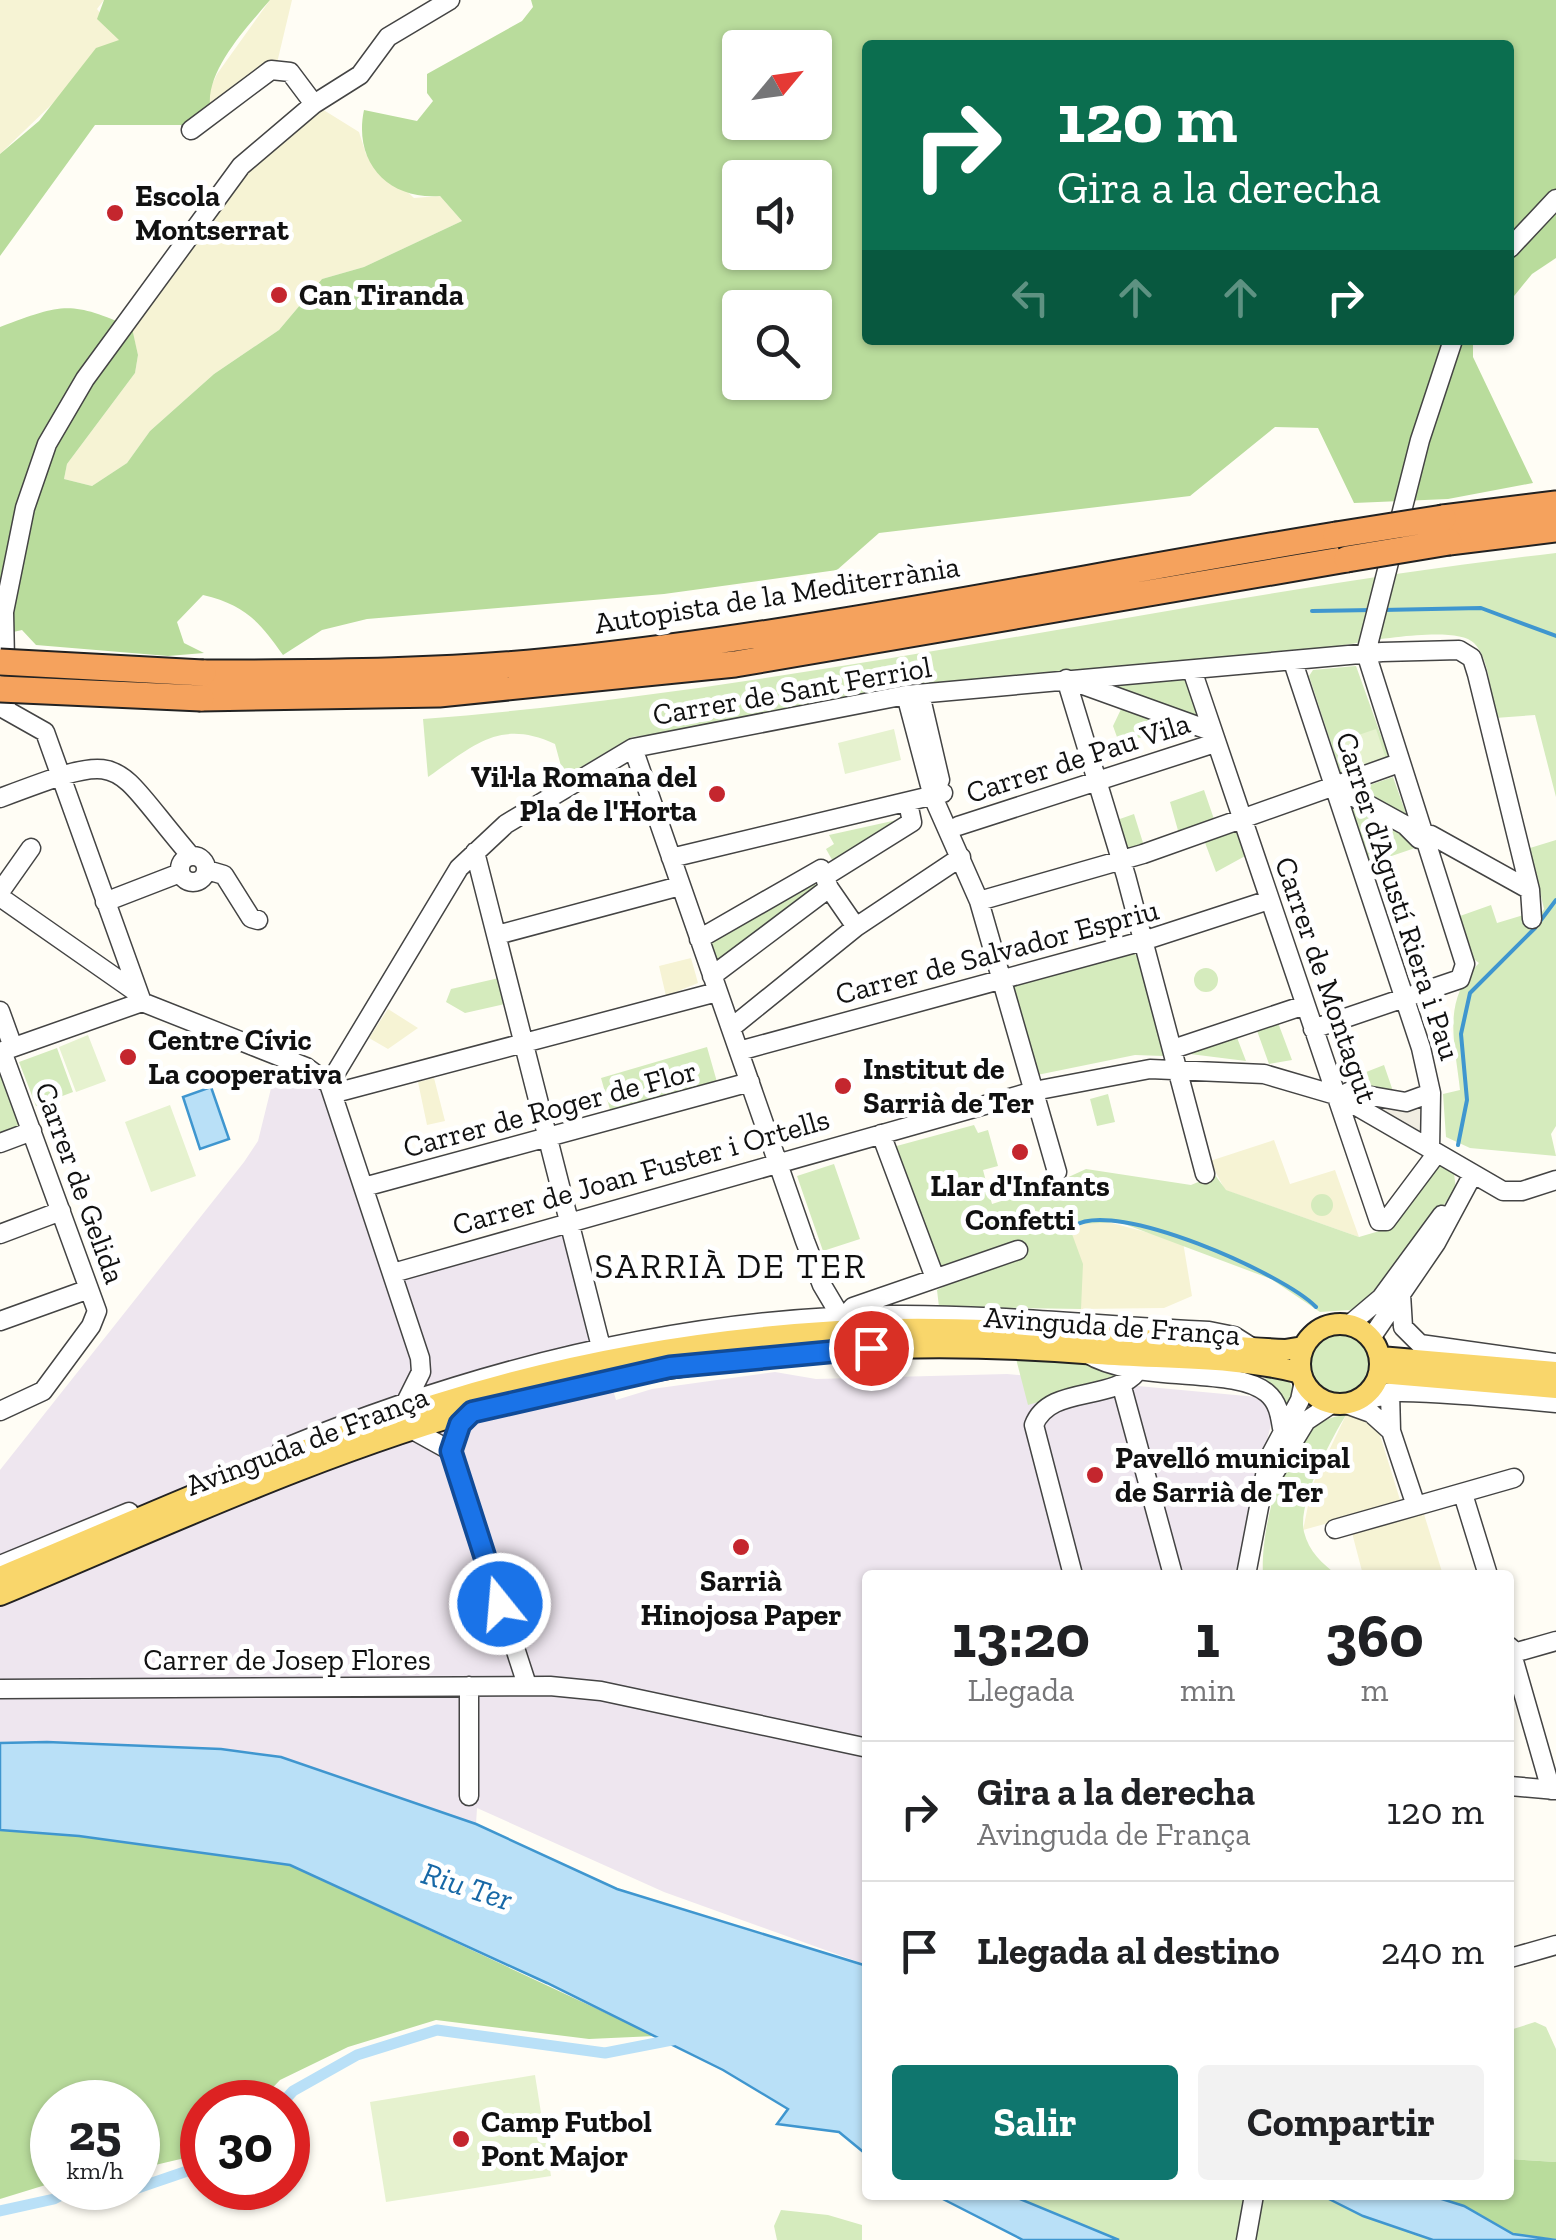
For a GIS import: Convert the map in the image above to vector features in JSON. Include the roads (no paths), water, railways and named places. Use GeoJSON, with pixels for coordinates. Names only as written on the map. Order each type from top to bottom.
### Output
{"type":"FeatureCollection","features":[{"type":"Feature","properties":{"kind":"highway","name":"Autopista de la Mediterrània"},"geometry":{"type":"LineString","coordinates":[[0,662],[202,686],[440,694],[734,664],[1348,559],[1556,504]]}},
{"type":"Feature","properties":{"kind":"highway","name":"Autopista de la Mediterrània"},"geometry":{"type":"LineString","coordinates":[[2,704],[579,658],[724,639],[1336,535],[1556,529]]}},
{"type":"Feature","properties":{"kind":"main road"},"geometry":{"type":"LineString","coordinates":[[1377,1356],[1347,1402],[1315,1396],[1302,1377],[1304,1347],[1322,1328],[1349,1325],[1377,1356],[1556,1388]]}},
{"type":"Feature","properties":{"kind":"main road","name":"Avinguda de França"},"geometry":{"type":"LineString","coordinates":[[0,1577],[386,1421],[487,1390],[612,1359],[763,1337],[927,1328],[1018,1330],[1251,1357],[1302,1377]]}},
{"type":"Feature","properties":{"kind":"main road","name":"Avinguda de França"},"geometry":{"type":"LineString","coordinates":[[0,1595],[414,1430],[574,1386],[744,1357],[894,1346],[1251,1357],[1304,1347]]}},
{"type":"Feature","properties":{"kind":"main road"},"geometry":{"type":"LineString","coordinates":[[1377,1356],[1556,1372]]}},
{"type":"Feature","properties":{"kind":"street"},"geometry":{"type":"LineString","coordinates":[[139,997],[45,732],[2,704],[4,612],[26,508],[46,444],[86,378],[241,166],[314,104],[360,75],[388,36],[449,0]]}},
{"type":"Feature","properties":{"kind":"street"},"geometry":{"type":"LineString","coordinates":[[191,130],[271,70],[290,72],[314,104]]}},
{"type":"Feature","properties":{"kind":"street"},"geometry":{"type":"LineString","coordinates":[[1514,244],[1556,199]]}},
{"type":"Feature","properties":{"kind":"street"},"geometry":{"type":"LineString","coordinates":[[1313,1029],[1460,979],[1465,964],[1366,653],[1420,440],[1451,345]]}},
{"type":"Feature","properties":{"kind":"street","name":"Carrer de Sant Ferriol"},"geometry":{"type":"LineString","coordinates":[[332,1088],[459,868],[506,824],[633,748],[913,695],[1366,653],[1459,650],[1472,658],[1477,674],[1530,890]]}},
{"type":"Feature","properties":{"kind":"street","name":"Carrer d'Agustí Riera i Pau"},"geometry":{"type":"LineString","coordinates":[[1293,662],[1432,1093],[1434,1151]]}},
{"type":"Feature","properties":{"kind":"street","name":"Carrer de Montagut"},"geometry":{"type":"LineString","coordinates":[[1192,670],[1379,1221],[1386,1220],[1434,1151]]}},
{"type":"Feature","properties":{"kind":"street"},"geometry":{"type":"LineString","coordinates":[[1066,678],[1121,860],[1205,1174]]}},
{"type":"Feature","properties":{"kind":"street","name":"Carrer de Sant Ferriol"},"geometry":{"type":"LineString","coordinates":[[1066,678],[1213,737]]}},
{"type":"Feature","properties":{"kind":"street"},"geometry":{"type":"LineString","coordinates":[[913,695],[938,795],[979,901],[1057,1172]]}},
{"type":"Feature","properties":{"kind":"street","name":"Carrer de Pau Vila"},"geometry":{"type":"LineString","coordinates":[[958,826],[1098,784],[1213,737]]}},
{"type":"Feature","properties":{"kind":"street"},"geometry":{"type":"LineString","coordinates":[[633,748],[822,1285],[842,1317],[853,1307],[1018,1250]]}},
{"type":"Feature","properties":{"kind":"street"},"geometry":{"type":"LineString","coordinates":[[979,901],[1243,821],[1400,763]]}},
{"type":"Feature","properties":{"kind":"street"},"geometry":{"type":"LineString","coordinates":[[0,798],[88,768],[118,770],[134,784],[190,856]]}},
{"type":"Feature","properties":{"kind":"street"},"geometry":{"type":"LineString","coordinates":[[1334,786],[1423,838]]}},
{"type":"Feature","properties":{"kind":"street"},"geometry":{"type":"LineString","coordinates":[[671,858],[938,795]]}},
{"type":"Feature","properties":{"kind":"street"},"geometry":{"type":"LineString","coordinates":[[938,795],[958,826],[962,858]]}},
{"type":"Feature","properties":{"kind":"street"},"geometry":{"type":"LineString","coordinates":[[332,1088],[523,1045],[715,984],[827,883],[912,822],[908,803]]}},
{"type":"Feature","properties":{"kind":"street"},"geometry":{"type":"LineString","coordinates":[[1423,838],[1431,835],[1530,890],[1532,918]]}},
{"type":"Feature","properties":{"kind":"street"},"geometry":{"type":"LineString","coordinates":[[32,848],[0,894],[139,997],[306,1067],[332,1088],[420,1359],[444,1388]]}},
{"type":"Feature","properties":{"kind":"street"},"geometry":{"type":"LineString","coordinates":[[475,852],[600,1347]]}},
{"type":"Feature","properties":{"kind":"street"},"geometry":{"type":"LineString","coordinates":[[180,873],[184,859],[198,856],[207,870],[224,875],[251,918],[258,920]]}},
{"type":"Feature","properties":{"kind":"street"},"geometry":{"type":"LineString","coordinates":[[731,1028],[856,927],[962,858]]}},
{"type":"Feature","properties":{"kind":"street"},"geometry":{"type":"LineString","coordinates":[[699,939],[821,869],[856,927]]}},
{"type":"Feature","properties":{"kind":"street"},"geometry":{"type":"LineString","coordinates":[[180,873],[195,882],[207,870]]}},
{"type":"Feature","properties":{"kind":"street"},"geometry":{"type":"LineString","coordinates":[[105,902],[180,873]]}},
{"type":"Feature","properties":{"kind":"street"},"geometry":{"type":"LineString","coordinates":[[497,935],[680,886]]}},
{"type":"Feature","properties":{"kind":"street","name":"Carrer de Salvador Espriu"},"geometry":{"type":"LineString","coordinates":[[738,1051],[1143,941],[1269,900]]}},
{"type":"Feature","properties":{"kind":"street"},"geometry":{"type":"LineString","coordinates":[[5,1050],[139,997]]}},
{"type":"Feature","properties":{"kind":"street"},"geometry":{"type":"LineString","coordinates":[[1176,1058],[1305,1005]]}},
{"type":"Feature","properties":{"kind":"street","name":"Carrer de Gelida"},"geometry":{"type":"LineString","coordinates":[[0,1011],[5,1050],[97,1312],[43,1391],[0,1411]]}},
{"type":"Feature","properties":{"kind":"street","name":"Carrer de Joan Fuster i Ortells"},"geometry":{"type":"LineString","coordinates":[[392,1272],[1034,1091],[1176,1058],[1264,1074],[1338,1096],[1472,1176],[1512,1192],[1556,1180]]}},
{"type":"Feature","properties":{"kind":"street","name":"Carrer de Roger de Flor"},"geometry":{"type":"LineString","coordinates":[[364,1187],[750,1082]]}},
{"type":"Feature","properties":{"kind":"street"},"geometry":{"type":"LineString","coordinates":[[1338,1096],[1349,1092],[1406,1102],[1432,1093]]}},
{"type":"Feature","properties":{"kind":"street"},"geometry":{"type":"LineString","coordinates":[[0,1144],[32,1132]]}},
{"type":"Feature","properties":{"kind":"street"},"geometry":{"type":"LineString","coordinates":[[881,1134],[935,1278]]}},
{"type":"Feature","properties":{"kind":"street"},"geometry":{"type":"LineString","coordinates":[[1349,1325],[1381,1298],[1472,1176]]}},
{"type":"Feature","properties":{"kind":"street"},"geometry":{"type":"LineString","coordinates":[[1377,1356],[1402,1294],[1450,1220],[1454,1204]]}},
{"type":"Feature","properties":{"kind":"street"},"geometry":{"type":"LineString","coordinates":[[0,1234],[61,1211]]}},
{"type":"Feature","properties":{"kind":"street"},"geometry":{"type":"LineString","coordinates":[[815,1319],[822,1310],[822,1285]]}},
{"type":"Feature","properties":{"kind":"street"},"geometry":{"type":"LineString","coordinates":[[0,1322],[90,1289]]}},
{"type":"Feature","properties":{"kind":"street"},"geometry":{"type":"LineString","coordinates":[[1402,1294],[1403,1327],[1420,1344],[1556,1363]]}},
{"type":"Feature","properties":{"kind":"street","name":"Avinguda de França"},"geometry":{"type":"LineString","coordinates":[[0,1565],[408,1400],[600,1347],[815,1319],[1005,1316],[1209,1331],[1234,1336],[1251,1357]]}},
{"type":"Feature","properties":{"kind":"street"},"geometry":{"type":"LineString","coordinates":[[1086,1353],[1106,1366],[1257,1386],[1270,1395],[1282,1428]]}},
{"type":"Feature","properties":{"kind":"street"},"geometry":{"type":"LineString","coordinates":[[1211,1378],[1251,1357]]}},
{"type":"Feature","properties":{"kind":"street"},"geometry":{"type":"LineString","coordinates":[[408,1400],[418,1385],[420,1359]]}},
{"type":"Feature","properties":{"kind":"street"},"geometry":{"type":"LineString","coordinates":[[1072,1570],[1034,1425],[1042,1411],[1070,1398],[1122,1386],[1138,1372]]}},
{"type":"Feature","properties":{"kind":"street"},"geometry":{"type":"LineString","coordinates":[[1247,1570],[1268,1460],[1300,1400],[1302,1377]]}},
{"type":"Feature","properties":{"kind":"street"},"geometry":{"type":"LineString","coordinates":[[1122,1386],[1172,1570]]}},
{"type":"Feature","properties":{"kind":"street"},"geometry":{"type":"LineString","coordinates":[[1390,1392],[1391,1431],[1416,1506]]}},
{"type":"Feature","properties":{"kind":"street"},"geometry":{"type":"LineString","coordinates":[[1260,1498],[1306,1420],[1347,1402],[1372,1400],[1390,1392],[1556,1403]]}},
{"type":"Feature","properties":{"kind":"street"},"geometry":{"type":"LineString","coordinates":[[1347,1402],[1371,1412],[1391,1431]]}},
{"type":"Feature","properties":{"kind":"street"},"geometry":{"type":"LineString","coordinates":[[472,1412],[460,1424],[451,1451],[528,1686]]}},
{"type":"Feature","properties":{"kind":"street"},"geometry":{"type":"LineString","coordinates":[[414,1430],[451,1451]]}},
{"type":"Feature","properties":{"kind":"street"},"geometry":{"type":"LineString","coordinates":[[1335,1529],[1514,1478]]}},
{"type":"Feature","properties":{"kind":"street"},"geometry":{"type":"LineString","coordinates":[[1463,1494],[1486,1570]]}},
{"type":"Feature","properties":{"kind":"street"},"geometry":{"type":"LineString","coordinates":[[1514,1650],[1556,1641]]}},
{"type":"Feature","properties":{"kind":"street"},"geometry":{"type":"LineString","coordinates":[[1514,1663],[1547,1790]]}},
{"type":"Feature","properties":{"kind":"street"},"geometry":{"type":"LineString","coordinates":[[468,1686],[469,1796]]}},
{"type":"Feature","properties":{"kind":"street","name":"Carrer de Josep Flores"},"geometry":{"type":"LineString","coordinates":[[0,1689],[528,1686],[601,1691],[862,1747]]}},
{"type":"Feature","properties":{"kind":"street"},"geometry":{"type":"LineString","coordinates":[[1514,1786],[1547,1790]]}},
{"type":"Feature","properties":{"kind":"street"},"geometry":{"type":"LineString","coordinates":[[1514,1794],[1547,1790]]}},
{"type":"Feature","properties":{"kind":"street"},"geometry":{"type":"LineString","coordinates":[[1514,1957],[1556,1946]]}},
{"type":"Feature","properties":{"kind":"street"},"geometry":{"type":"LineString","coordinates":[[1246,2240],[1253,2200]]}},
{"type":"Feature","properties":{"kind":"water"},"geometry":{"type":"Polygon","coordinates":[[[211,1087],[229,1139],[200,1149],[183,1097],[211,1087]]]}},
{"type":"Feature","properties":{"kind":"water","name":"Riu Ter"},"geometry":{"type":"Polygon","coordinates":[[[0,1743],[221,1749],[281,1757],[476,1824],[617,1889],[862,1964],[862,2151],[839,2132],[777,2124],[788,2109],[723,2070],[547,1983],[290,1865],[79,1836],[0,1830],[0,1743]]]}},
{"type":"Feature","properties":{"kind":"water"},"geometry":{"type":"Polygon","coordinates":[[[945,2200],[1022,2200],[1119,2240],[1023,2240],[945,2200]]]}},
{"type":"Feature","properties":{"kind":"water"},"geometry":{"type":"Polygon","coordinates":[[[1331,2200],[1445,2200],[1464,2206],[1513,2234],[1556,2240],[1433,2240],[1363,2216],[1331,2200]]]}},
{"type":"Feature","properties":{"kind":"waterway"},"geometry":{"type":"LineString","coordinates":[[1382,610],[1481,608],[1556,636]]}},
{"type":"Feature","properties":{"kind":"waterway"},"geometry":{"type":"LineString","coordinates":[[1312,611],[1373,610]]}},
{"type":"Feature","properties":{"kind":"waterway"},"geometry":{"type":"LineString","coordinates":[[1458,1145],[1467,1100],[1461,1034],[1470,993],[1535,928],[1556,900]]}},
{"type":"Feature","properties":{"kind":"waterway"},"geometry":{"type":"LineString","coordinates":[[1074,1226],[1095,1220],[1160,1231],[1236,1259],[1316,1307]]}},
{"type":"Feature","properties":{"kind":"waterway"},"geometry":{"type":"LineString","coordinates":[[310,2081],[357,2055],[437,2030],[605,2053],[677,2039]]}},
{"type":"Feature","properties":{"kind":"waterway"},"geometry":{"type":"LineString","coordinates":[[160,2180],[180,2174]]}},
{"type":"Feature","properties":{"kind":"waterway"},"geometry":{"type":"LineString","coordinates":[[0,2211],[30,2204]]}},
{"type":"Feature","properties":{"kind":"place","name":"Escola Montserrat"},"geometry":{"type":"Point","coordinates":[115,213]}},
{"type":"Feature","properties":{"kind":"place","name":"Can Tiranda"},"geometry":{"type":"Point","coordinates":[279,295]}},
{"type":"Feature","properties":{"kind":"place","name":"Vil·la Romana del Pla de l'Horta"},"geometry":{"type":"Point","coordinates":[717,794]}},
{"type":"Feature","properties":{"kind":"place","name":"Centre Cívic La cooperativa"},"geometry":{"type":"Point","coordinates":[128,1057]}},
{"type":"Feature","properties":{"kind":"place","name":"Institut de Sarrià de Ter"},"geometry":{"type":"Point","coordinates":[843,1086]}},
{"type":"Feature","properties":{"kind":"place","name":"Llar d'Infants Confetti"},"geometry":{"type":"Point","coordinates":[1020,1152]}},
{"type":"Feature","properties":{"kind":"place","name":"Pavelló municipal de Sarrià de Ter"},"geometry":{"type":"Point","coordinates":[1095,1475]}},
{"type":"Feature","properties":{"kind":"place","name":"Sarrià Hinojosa Paper"},"geometry":{"type":"Point","coordinates":[741,1547]}},
{"type":"Feature","properties":{"kind":"place","name":"Camp Futbol Pont Major"},"geometry":{"type":"Point","coordinates":[461,2139]}},
{"type":"Feature","properties":{"kind":"district","name":"SARRIÀ DE TER"},"geometry":{"type":"Point","coordinates":[731,1266]}}]}
